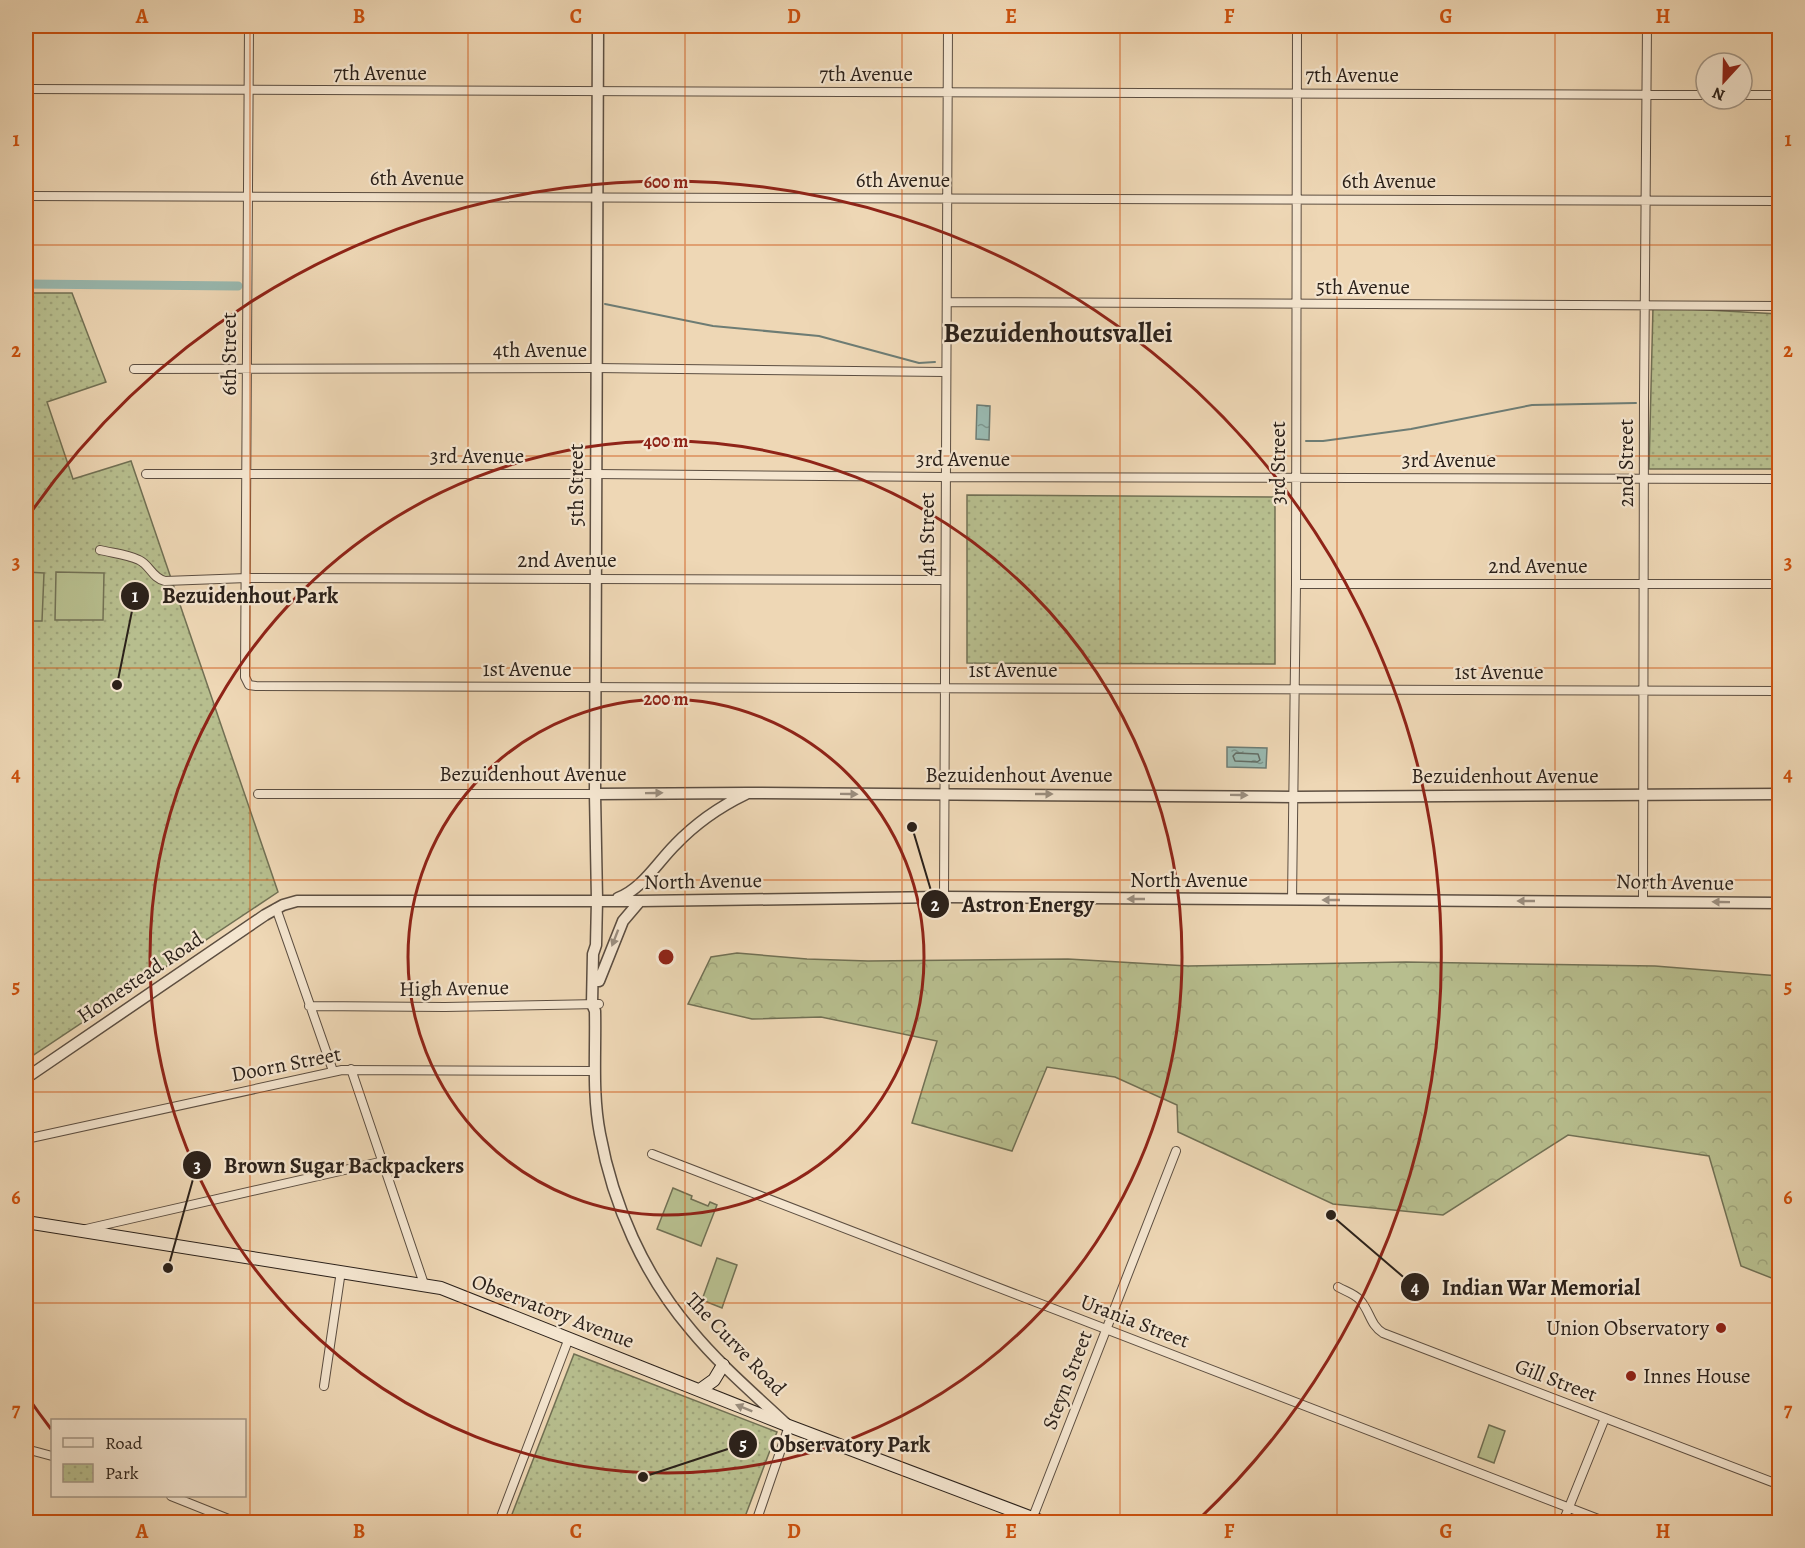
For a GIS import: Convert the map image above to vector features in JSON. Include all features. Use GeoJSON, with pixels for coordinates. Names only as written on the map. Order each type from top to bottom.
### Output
{"type":"FeatureCollection","features":[{"type":"Feature","properties":{"kind":"main road","name":"Observatory Avenue"},"geometry":{"type":"LineString","coordinates":[[26,1221],[424,1284],[457,1294],[1035,1521]]}},
{"type":"Feature","properties":{"kind":"main road"},"geometry":{"type":"LineString","coordinates":[[700,1390],[714,1380],[723,1365]]}},
{"type":"Feature","properties":{"kind":"street","name":"6th Street"},"geometry":{"type":"LineString","coordinates":[[247,683],[245,677],[249,26]]}},
{"type":"Feature","properties":{"kind":"street","name":"5th Street"},"geometry":{"type":"LineString","coordinates":[[595,1006],[593,954],[596,945],[597,900],[595,794],[598,26]]}},
{"type":"Feature","properties":{"kind":"street","name":"4th Street"},"geometry":{"type":"LineString","coordinates":[[944,897],[944,477],[948,26]]}},
{"type":"Feature","properties":{"kind":"street","name":"3rd Street"},"geometry":{"type":"LineString","coordinates":[[1292,900],[1296,584],[1297,26]]}},
{"type":"Feature","properties":{"kind":"street","name":"2nd Street"},"geometry":{"type":"LineString","coordinates":[[1643,901],[1647,26]]}},
{"type":"Feature","properties":{"kind":"street","name":"7th Avenue"},"geometry":{"type":"LineString","coordinates":[[26,89],[1694,95]]}},
{"type":"Feature","properties":{"kind":"street"},"geometry":{"type":"LineString","coordinates":[[1754,95],[1779,95]]}},
{"type":"Feature","properties":{"kind":"street","name":"6th Avenue"},"geometry":{"type":"LineString","coordinates":[[26,196],[1779,201]]}},
{"type":"Feature","properties":{"kind":"street","name":"5th Avenue"},"geometry":{"type":"LineString","coordinates":[[947,302],[1779,306]]}},
{"type":"Feature","properties":{"kind":"street","name":"4th Avenue"},"geometry":{"type":"LineString","coordinates":[[134,369],[596,368],[945,372]]}},
{"type":"Feature","properties":{"kind":"street","name":"3rd Avenue"},"geometry":{"type":"LineString","coordinates":[[146,474],[1779,479]]}},
{"type":"Feature","properties":{"kind":"street","name":"2nd Avenue"},"geometry":{"type":"LineString","coordinates":[[100,550],[136,558],[160,580],[247,578],[945,580]]}},
{"type":"Feature","properties":{"kind":"street","name":"2nd Avenue"},"geometry":{"type":"LineString","coordinates":[[1296,584],[1779,585]]}},
{"type":"Feature","properties":{"kind":"street","name":"1st Avenue"},"geometry":{"type":"LineString","coordinates":[[247,683],[256,686],[1779,691]]}},
{"type":"Feature","properties":{"kind":"street"},"geometry":{"type":"LineString","coordinates":[[612,901],[631,892],[699,823],[727,803],[748,793]]}},
{"type":"Feature","properties":{"kind":"street","name":"Bezuidenhout Avenue"},"geometry":{"type":"LineString","coordinates":[[258,794],[748,793],[1294,796],[1779,794]]}},
{"type":"Feature","properties":{"kind":"street"},"geometry":{"type":"LineString","coordinates":[[642,882],[646,894],[655,901]]}},
{"type":"Feature","properties":{"kind":"street","name":"North Avenue"},"geometry":{"type":"LineString","coordinates":[[276,908],[304,900],[655,901],[944,897],[1779,903]]}},
{"type":"Feature","properties":{"kind":"street"},"geometry":{"type":"LineString","coordinates":[[599,981],[623,921],[640,901]]}},
{"type":"Feature","properties":{"kind":"street"},"geometry":{"type":"LineString","coordinates":[[276,908],[333,1071]]}},
{"type":"Feature","properties":{"kind":"street","name":"Homestead Road"},"geometry":{"type":"LineString","coordinates":[[26,1078],[276,908]]}},
{"type":"Feature","properties":{"kind":"street","name":"5th Street"},"geometry":{"type":"LineString","coordinates":[[595,1006],[599,981],[599,953],[596,945]]}},
{"type":"Feature","properties":{"kind":"street","name":"High Avenue"},"geometry":{"type":"LineString","coordinates":[[309,1006],[595,1006]]}},
{"type":"Feature","properties":{"kind":"street","name":"The Curve Road"},"geometry":{"type":"LineString","coordinates":[[595,1006],[594,1071],[600,1132],[612,1185],[632,1236],[654,1279],[676,1311],[723,1365],[789,1426]]}},
{"type":"Feature","properties":{"kind":"street"},"geometry":{"type":"LineString","coordinates":[[351,1069],[424,1284]]}},
{"type":"Feature","properties":{"kind":"street","name":"Doorn Street"},"geometry":{"type":"LineString","coordinates":[[26,1139],[333,1071],[351,1069],[594,1071]]}},
{"type":"Feature","properties":{"kind":"street","name":"Steyn Street"},"geometry":{"type":"LineString","coordinates":[[1035,1521],[1105,1329],[1176,1151]]}},
{"type":"Feature","properties":{"kind":"street","name":"Urania Street"},"geometry":{"type":"LineString","coordinates":[[652,1154],[1606,1522]]}},
{"type":"Feature","properties":{"kind":"street"},"geometry":{"type":"LineString","coordinates":[[81,1230],[384,1161]]}},
{"type":"Feature","properties":{"kind":"street"},"geometry":{"type":"LineString","coordinates":[[324,1386],[341,1271]]}},
{"type":"Feature","properties":{"kind":"street","name":"Gill Street"},"geometry":{"type":"LineString","coordinates":[[1338,1287],[1362,1302],[1372,1323],[1383,1333],[1779,1485]]}},
{"type":"Feature","properties":{"kind":"street"},"geometry":{"type":"LineString","coordinates":[[499,1522],[569,1338]]}},
{"type":"Feature","properties":{"kind":"street"},"geometry":{"type":"LineString","coordinates":[[1563,1522],[1605,1418]]}},
{"type":"Feature","properties":{"kind":"street"},"geometry":{"type":"LineString","coordinates":[[756,1522],[789,1426]]}},
{"type":"Feature","properties":{"kind":"street"},"geometry":{"type":"LineString","coordinates":[[26,1449],[51,1456]]}},
{"type":"Feature","properties":{"kind":"street"},"geometry":{"type":"LineString","coordinates":[[174,1497],[236,1522]]}},
{"type":"Feature","properties":{"kind":"green space"},"geometry":{"type":"Polygon","coordinates":[[[26,293],[72,293],[106,382],[47,402],[73,479],[131,461],[278,892],[26,1060],[26,293]]]}},
{"type":"Feature","properties":{"kind":"green space"},"geometry":{"type":"Polygon","coordinates":[[[1653,307],[1779,314],[1779,469],[1649,469],[1653,307]]]}},
{"type":"Feature","properties":{"kind":"green space"},"geometry":{"type":"Polygon","coordinates":[[[967,495],[1275,497],[1275,664],[967,663],[967,495]]]}},
{"type":"Feature","properties":{"kind":"green space"},"geometry":{"type":"Polygon","coordinates":[[[26,572],[44,573],[42,621],[26,621],[26,572]]]}},
{"type":"Feature","properties":{"kind":"green space"},"geometry":{"type":"Polygon","coordinates":[[[56,572],[104,573],[103,620],[55,620],[56,572]]]}},
{"type":"Feature","properties":{"kind":"green space"},"geometry":{"type":"Polygon","coordinates":[[[737,953],[868,961],[1068,959],[1188,966],[1406,962],[1655,966],[1779,976],[1779,1281],[1741,1266],[1709,1156],[1568,1135],[1443,1215],[1333,1204],[1178,1132],[1177,1105],[1115,1077],[1047,1067],[1012,1151],[912,1123],[937,1041],[821,1017],[752,1019],[688,1004],[711,957],[737,953]]]}},
{"type":"Feature","properties":{"kind":"green space"},"geometry":{"type":"Polygon","coordinates":[[[673,1188],[708,1206],[710,1202],[717,1205],[701,1246],[657,1229],[673,1188]]]}},
{"type":"Feature","properties":{"kind":"green space"},"geometry":{"type":"Polygon","coordinates":[[[717,1258],[737,1265],[722,1308],[702,1300],[717,1258]]]}},
{"type":"Feature","properties":{"kind":"green space"},"geometry":{"type":"Polygon","coordinates":[[[574,1354],[777,1432],[743,1522],[509,1522],[574,1354]]]}},
{"type":"Feature","properties":{"kind":"green space"},"geometry":{"type":"Polygon","coordinates":[[[1489,1425],[1505,1431],[1494,1463],[1478,1457],[1489,1425]]]}},
{"type":"Feature","properties":{"kind":"water"},"geometry":{"type":"Polygon","coordinates":[[[977,405],[990,406],[989,440],[976,439],[977,405]]]}},
{"type":"Feature","properties":{"kind":"water"},"geometry":{"type":"Polygon","coordinates":[[[1227,747],[1267,748],[1266,768],[1227,767],[1227,747]]]}},
{"type":"Feature","properties":{"kind":"waterway"},"geometry":{"type":"LineString","coordinates":[[26,284],[238,286]]}},
{"type":"Feature","properties":{"kind":"waterway"},"geometry":{"type":"LineString","coordinates":[[605,304],[713,326],[819,336],[919,363],[935,362]]}},
{"type":"Feature","properties":{"kind":"waterway"},"geometry":{"type":"LineString","coordinates":[[1306,441],[1323,441],[1411,429],[1532,405],[1636,403]]}},
{"type":"Feature","properties":{"kind":"place","name":"Bezuidenhout Park"},"geometry":{"type":"Point","coordinates":[117,685]}},
{"type":"Feature","properties":{"kind":"place","name":"Astron Energy"},"geometry":{"type":"Point","coordinates":[912,827]}},
{"type":"Feature","properties":{"kind":"place","name":"Indian War Memorial"},"geometry":{"type":"Point","coordinates":[1331,1215]}},
{"type":"Feature","properties":{"kind":"place","name":"Brown Sugar Backpackers"},"geometry":{"type":"Point","coordinates":[168,1268]}},
{"type":"Feature","properties":{"kind":"place","name":"Union Observatory"},"geometry":{"type":"Point","coordinates":[1721,1328]}},
{"type":"Feature","properties":{"kind":"place","name":"Innes House"},"geometry":{"type":"Point","coordinates":[1631,1376]}},
{"type":"Feature","properties":{"kind":"place","name":"Observatory Park"},"geometry":{"type":"Point","coordinates":[643,1477]}},
{"type":"Feature","properties":{"kind":"district","name":"Bezuidenhoutsvallei"},"geometry":{"type":"Point","coordinates":[1058,333]}}]}
